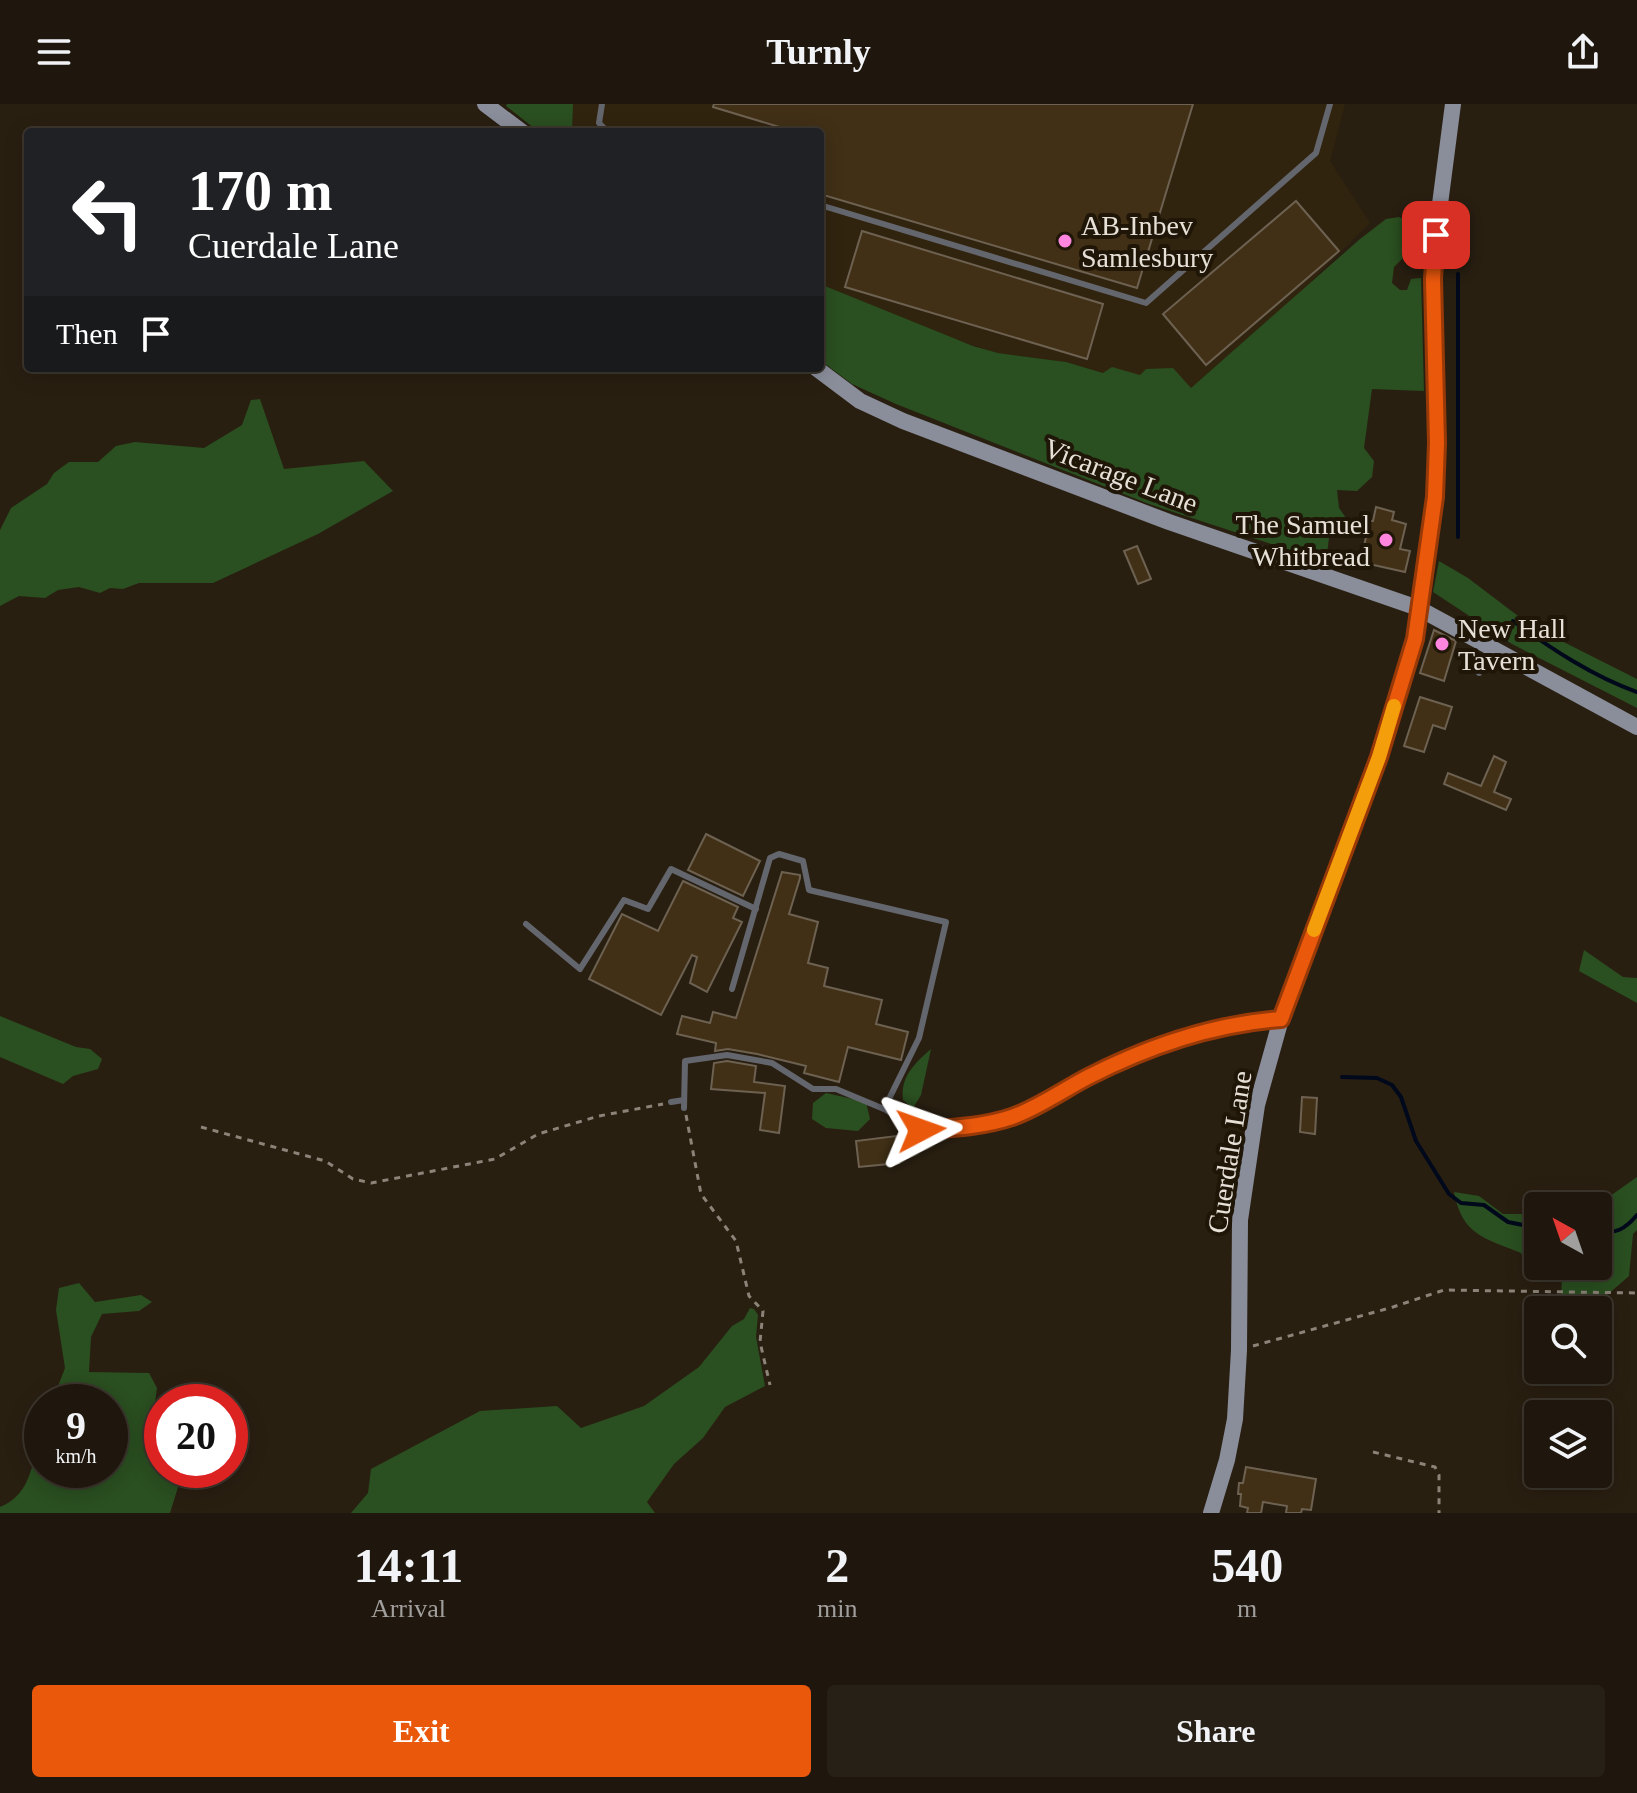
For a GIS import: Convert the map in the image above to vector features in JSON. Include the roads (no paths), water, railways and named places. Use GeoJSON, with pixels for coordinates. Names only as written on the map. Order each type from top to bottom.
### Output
{"type":"FeatureCollection","features":[{"type":"Feature","properties":{"kind":"main road"},"geometry":{"type":"LineString","coordinates":[[485,104],[517,128]]}},
{"type":"Feature","properties":{"kind":"main road","name":"Cuerdale Lane"},"geometry":{"type":"LineString","coordinates":[[1211,1513],[1235,1419],[1240,1220],[1257,1105],[1281,1019],[1379,757],[1415,639],[1435,497],[1437,443],[1433,279],[1453,104]]}},
{"type":"Feature","properties":{"kind":"main road","name":"Vicarage Lane"},"geometry":{"type":"LineString","coordinates":[[821,372],[860,401],[903,421],[1169,522],[1418,608],[1637,727]]}},
{"type":"Feature","properties":{"kind":"lane"},"geometry":{"type":"LineString","coordinates":[[602,104],[599,123],[604,128]]}},
{"type":"Feature","properties":{"kind":"lane"},"geometry":{"type":"LineString","coordinates":[[824,206],[1146,303],[1316,153],[1330,104]]}},
{"type":"Feature","properties":{"kind":"lane"},"geometry":{"type":"LineString","coordinates":[[1479,673],[1490,646]]}},
{"type":"Feature","properties":{"kind":"lane"},"geometry":{"type":"LineString","coordinates":[[732,989],[770,858],[779,854],[803,861],[809,890],[946,922],[919,1038],[884,1109]]}},
{"type":"Feature","properties":{"kind":"lane"},"geometry":{"type":"LineString","coordinates":[[526,924],[580,969],[624,900],[648,909],[671,869],[756,909]]}},
{"type":"Feature","properties":{"kind":"lane"},"geometry":{"type":"LineString","coordinates":[[671,1102],[684,1104],[685,1061],[727,1055],[772,1063],[813,1089],[836,1089],[884,1109],[921,1130],[985,1124],[1014,1116],[1091,1076],[1163,1044],[1247,1022],[1281,1019]]}},
{"type":"Feature","properties":{"kind":"waterway"},"geometry":{"type":"LineString","coordinates":[[1458,274],[1458,537]]}},
{"type":"Feature","properties":{"kind":"waterway"},"geometry":{"type":"LineString","coordinates":[[1513,621],[1573,661],[1637,692]]}},
{"type":"Feature","properties":{"kind":"waterway"},"geometry":{"type":"LineString","coordinates":[[1342,1077],[1377,1078],[1392,1085],[1401,1097],[1416,1141],[1449,1194],[1461,1203],[1484,1205],[1508,1222],[1524,1225]]}},
{"type":"Feature","properties":{"kind":"waterway"},"geometry":{"type":"LineString","coordinates":[[1612,1231],[1629,1224],[1637,1215]]}},
{"type":"Feature","properties":{"kind":"place","name":"AB-Inbev Samlesbury"},"geometry":{"type":"Point","coordinates":[1065,241]}},
{"type":"Feature","properties":{"kind":"place","name":"The Samuel Whitbread"},"geometry":{"type":"Point","coordinates":[1386,540]}},
{"type":"Feature","properties":{"kind":"place","name":"New Hall Tavern"},"geometry":{"type":"Point","coordinates":[1442,644]}}]}
